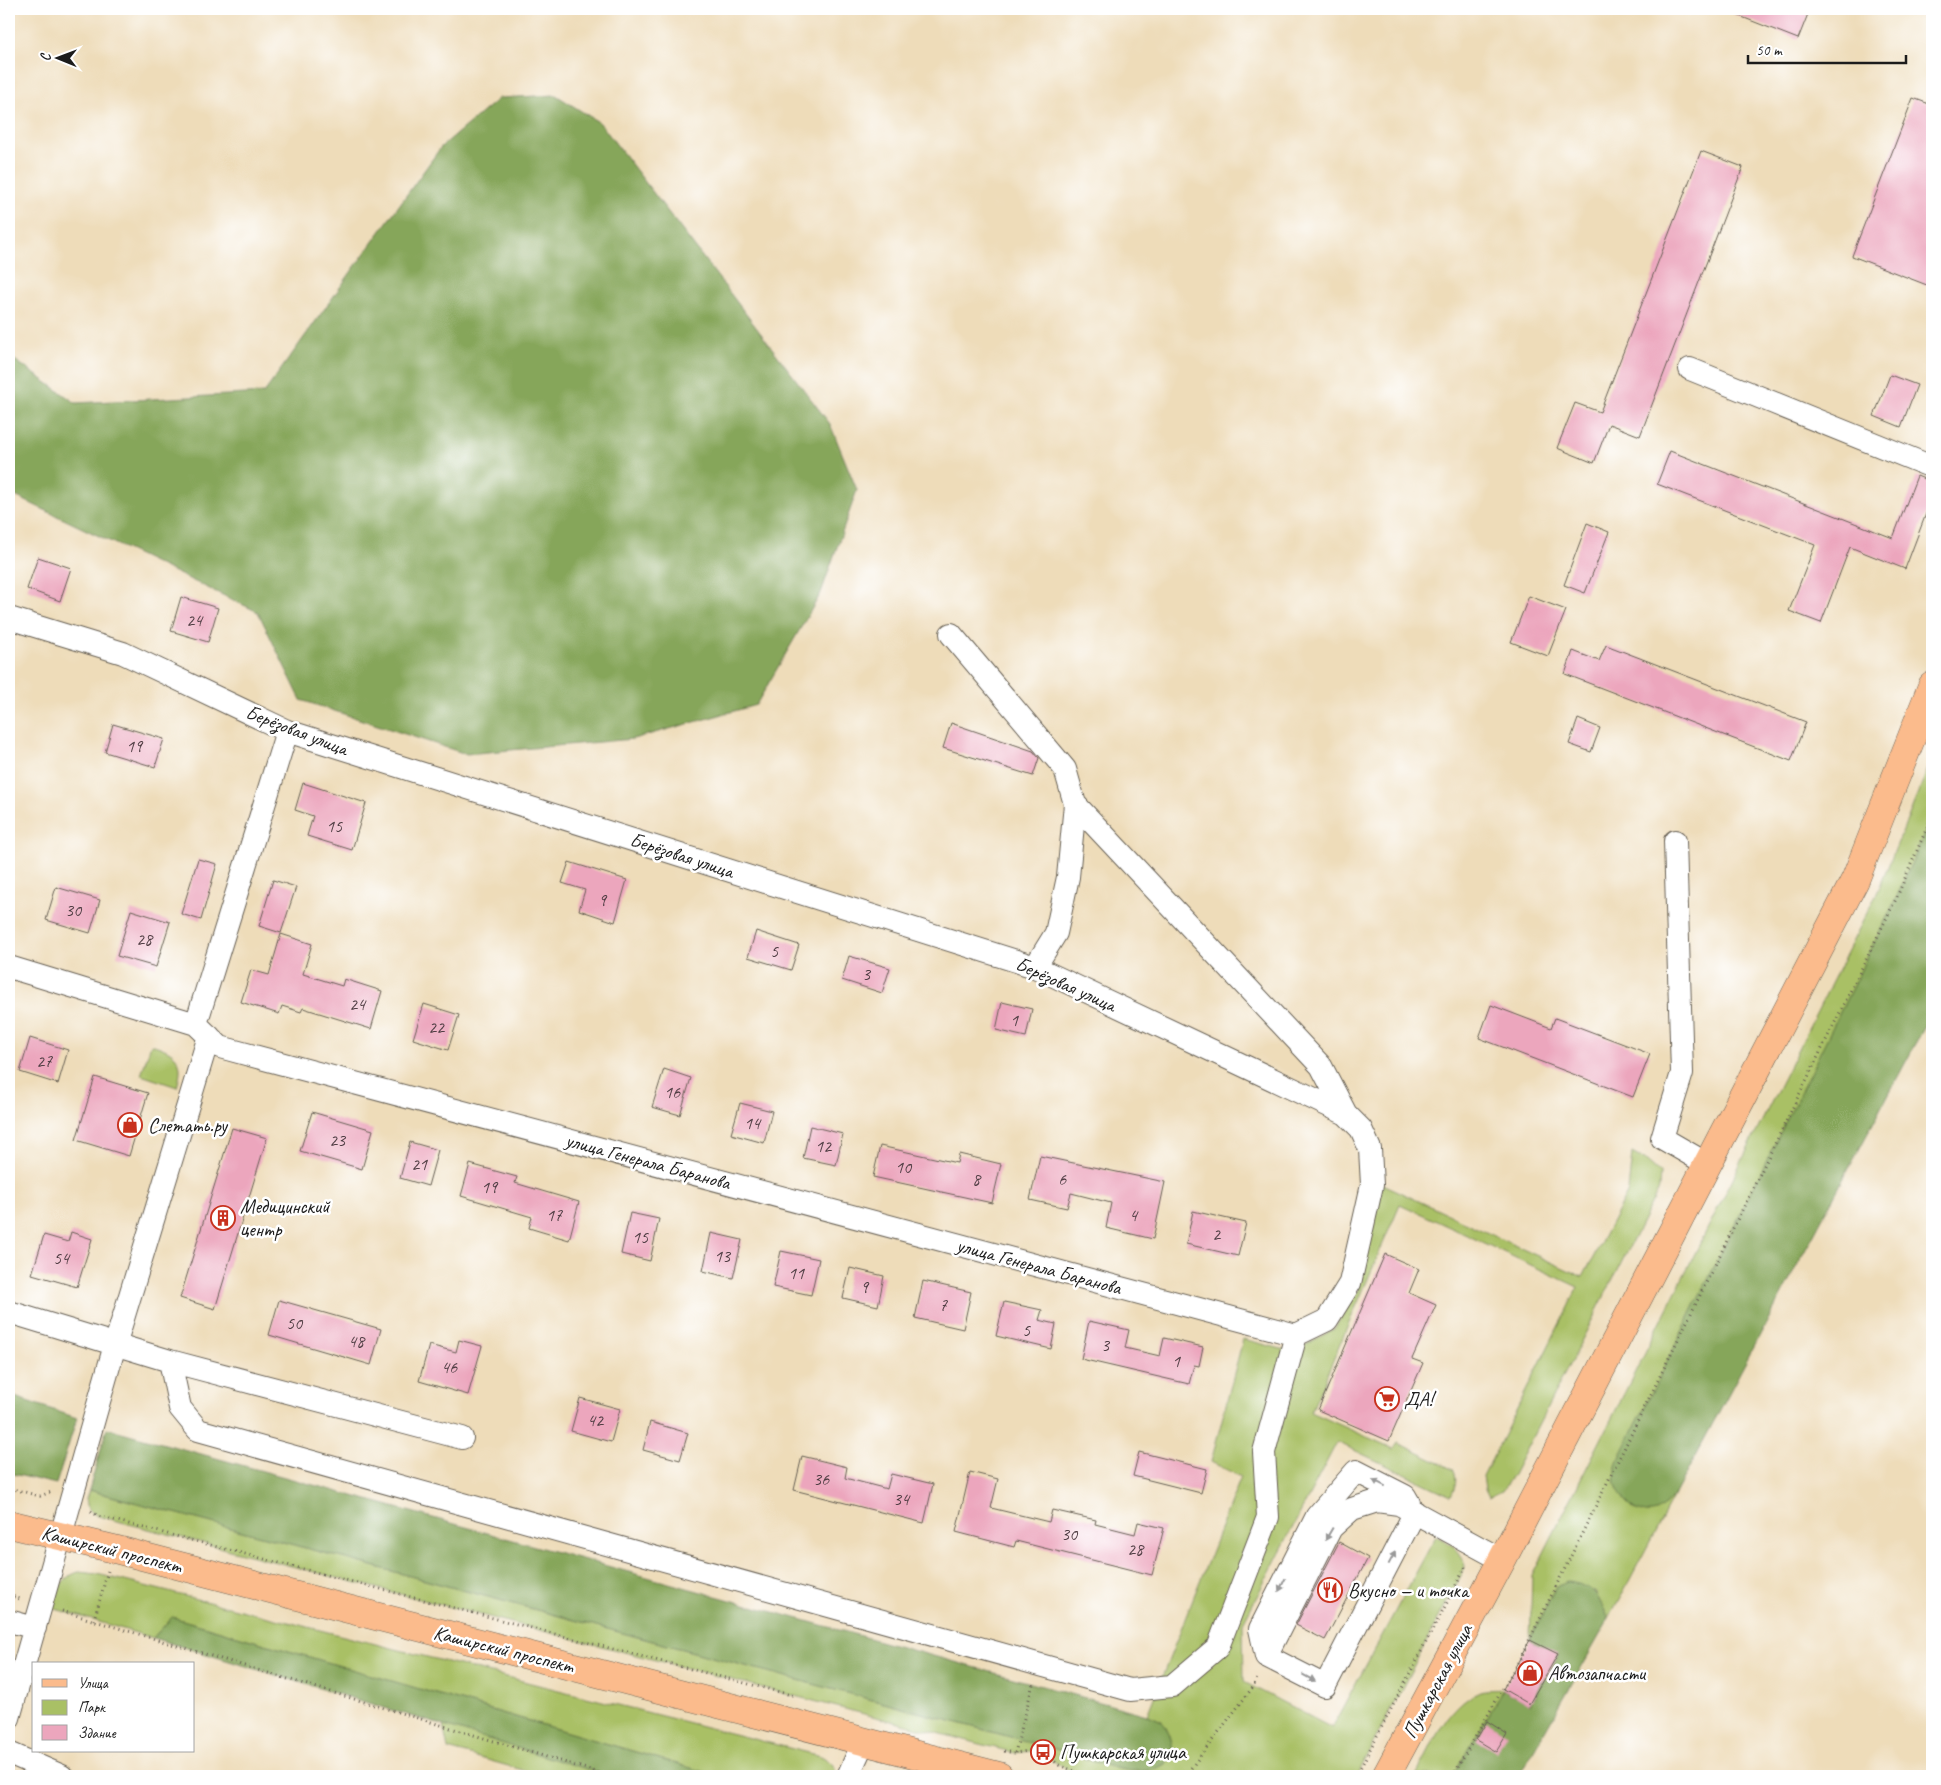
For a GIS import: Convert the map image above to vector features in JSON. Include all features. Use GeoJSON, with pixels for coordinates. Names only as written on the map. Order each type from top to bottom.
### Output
{"type":"FeatureCollection","features":[{"type":"Feature","properties":{"kind":"main road","name":"Пушкарская улица"},"geometry":{"type":"LineString","coordinates":[[1386,1776],[1502,1560],[1855,880],[1932,686]]}},
{"type":"Feature","properties":{"kind":"main road","name":"Каширский проспект"},"geometry":{"type":"LineString","coordinates":[[9,1524],[124,1551],[1000,1776]]}},
{"type":"Feature","properties":{"kind":"street"},"geometry":{"type":"LineString","coordinates":[[1690,369],[1932,467]]}},
{"type":"Feature","properties":{"kind":"street","name":"Берёзовая улица"},"geometry":{"type":"LineString","coordinates":[[9,618],[124,653],[287,731],[1035,967],[1346,1114]]}},
{"type":"Feature","properties":{"kind":"street"},"geometry":{"type":"LineString","coordinates":[[952,634],[1065,769],[1075,804],[1068,877],[1056,933],[1035,967]]}},
{"type":"Feature","properties":{"kind":"street"},"geometry":{"type":"LineString","coordinates":[[9,1718],[287,731]]}},
{"type":"Feature","properties":{"kind":"street"},"geometry":{"type":"LineString","coordinates":[[170,1361],[180,1408],[198,1430],[1130,1690],[1172,1686],[1218,1647],[1268,1517],[1264,1452],[1296,1335],[1327,1320],[1350,1283],[1372,1185],[1370,1149],[1361,1129],[1346,1114],[1321,1066],[1075,804]]}},
{"type":"Feature","properties":{"kind":"street"},"geometry":{"type":"LineString","coordinates":[[1674,841],[1682,1073],[1662,1138],[1707,1164]]}},
{"type":"Feature","properties":{"kind":"street","name":"улица Генерала Баранова"},"geometry":{"type":"LineString","coordinates":[[9,967],[202,1030],[220,1047],[1296,1335]]}},
{"type":"Feature","properties":{"kind":"street"},"geometry":{"type":"LineString","coordinates":[[9,1312],[170,1361],[462,1438]]}},
{"type":"Feature","properties":{"kind":"street"},"geometry":{"type":"LineString","coordinates":[[1266,1656],[1260,1629],[1317,1516],[1356,1471],[1405,1496],[1415,1512]]}},
{"type":"Feature","properties":{"kind":"street"},"geometry":{"type":"LineString","coordinates":[[1266,1656],[1331,1528],[1352,1509],[1377,1501],[1399,1504],[1502,1560]]}},
{"type":"Feature","properties":{"kind":"street"},"geometry":{"type":"LineString","coordinates":[[1266,1656],[1325,1686],[1415,1512]]}},
{"type":"Feature","properties":{"kind":"street"},"geometry":{"type":"LineString","coordinates":[[9,1621],[35,1628]]}},
{"type":"Feature","properties":{"kind":"street"},"geometry":{"type":"LineString","coordinates":[[848,1776],[864,1741]]}},
{"type":"Feature","properties":{"kind":"street"},"geometry":{"type":"LineString","coordinates":[[9,1753],[62,1776]]}},
{"type":"Feature","properties":{"kind":"path"},"geometry":{"type":"LineString","coordinates":[[1453,1776],[1521,1657],[1896,899],[1932,816]]}},
{"type":"Feature","properties":{"kind":"path"},"geometry":{"type":"LineString","coordinates":[[9,1506],[13,1489],[40,1496],[48,1495],[53,1491],[56,1484],[88,1492],[86,1499],[88,1510],[98,1516],[804,1699]]}},
{"type":"Feature","properties":{"kind":"path"},"geometry":{"type":"LineString","coordinates":[[1356,1776],[1465,1568],[1464,1559]]}},
{"type":"Feature","properties":{"kind":"path"},"geometry":{"type":"LineString","coordinates":[[9,1596],[610,1776]]}},
{"type":"Feature","properties":{"kind":"path"},"geometry":{"type":"LineString","coordinates":[[1185,1776],[1253,1687],[1266,1656]]}},
{"type":"Feature","properties":{"kind":"path"},"geometry":{"type":"LineString","coordinates":[[1015,1753],[1038,1665]]}},
{"type":"Feature","properties":{"kind":"path"},"geometry":{"type":"LineString","coordinates":[[996,1748],[1015,1753],[1035,1750],[1044,1752],[1059,1765],[1088,1776]]}},
{"type":"Feature","properties":{"kind":"green space"},"geometry":{"type":"Polygon","coordinates":[[[556,95],[600,123],[830,424],[857,490],[821,593],[756,705],[633,739],[466,754],[301,700],[258,612],[9,493],[9,356],[76,403],[264,393],[441,147],[499,98],[556,95]]]}},
{"type":"Feature","properties":{"kind":"green space"},"geometry":{"type":"Polygon","coordinates":[[[1932,759],[1932,816],[1896,899],[1617,1465],[1617,1479],[1621,1495],[1635,1510],[1662,1509],[1674,1496],[1609,1619],[1595,1592],[1556,1587],[1530,1640],[1532,1576],[1878,891],[1932,759]]]}},
{"type":"Feature","properties":{"kind":"green space"},"geometry":{"type":"Polygon","coordinates":[[[1932,816],[1932,1013],[1674,1496],[1663,1508],[1656,1512],[1641,1512],[1628,1504],[1618,1491],[1616,1465],[1896,899],[1932,816]]]}},
{"type":"Feature","properties":{"kind":"green space"},"geometry":{"type":"Polygon","coordinates":[[[151,1044],[167,1050],[177,1058],[180,1070],[177,1087],[141,1075],[151,1044]]]}},
{"type":"Feature","properties":{"kind":"green space"},"geometry":{"type":"Polygon","coordinates":[[[1632,1153],[1648,1162],[1660,1173],[1659,1189],[1513,1475],[1502,1491],[1489,1497],[1485,1489],[1483,1477],[1578,1287],[1400,1204],[1311,1412],[1394,1449],[1398,1443],[1454,1470],[1456,1480],[1454,1489],[1451,1496],[1337,1442],[1243,1623],[1244,1682],[1332,1728],[1436,1536],[1455,1548],[1461,1556],[1465,1568],[1356,1776],[1087,1776],[1065,1768],[1039,1752],[1015,1753],[98,1516],[88,1510],[86,1499],[89,1490],[1104,1763],[1154,1768],[1165,1764],[1171,1752],[1162,1721],[1147,1715],[1241,1477],[1211,1462],[1243,1339],[1293,1352],[1334,1329],[1359,1289],[1382,1184],[1583,1277],[1628,1191],[1632,1153]]]}},
{"type":"Feature","properties":{"kind":"green space"},"geometry":{"type":"Polygon","coordinates":[[[9,1395],[77,1418],[56,1484],[9,1473],[9,1395]]]}},
{"type":"Feature","properties":{"kind":"green space"},"geometry":{"type":"Polygon","coordinates":[[[107,1428],[1147,1715],[1165,1725],[1172,1742],[1171,1756],[1168,1761],[1157,1768],[1142,1771],[1123,1770],[1063,1751],[89,1490],[107,1428]]]}},
{"type":"Feature","properties":{"kind":"green space"},"geometry":{"type":"Polygon","coordinates":[[[79,1572],[97,1574],[821,1756],[832,1764],[836,1776],[718,1776],[172,1617],[153,1638],[52,1608],[58,1590],[64,1581],[79,1572]]]}},
{"type":"Feature","properties":{"kind":"green space"},"geometry":{"type":"Polygon","coordinates":[[[1567,1582],[1584,1586],[1594,1593],[1609,1619],[1519,1776],[1453,1776],[1503,1689],[1530,1704],[1558,1655],[1530,1640],[1556,1587],[1567,1582]]]}},
{"type":"Feature","properties":{"kind":"green space"},"geometry":{"type":"Polygon","coordinates":[[[172,1617],[718,1776],[610,1776],[153,1638],[172,1617]]]}},
{"type":"Feature","properties":{"kind":"green space"},"geometry":{"type":"Polygon","coordinates":[[[1503,1689],[1453,1776],[1416,1776],[1441,1728],[1458,1706],[1468,1697],[1480,1691],[1503,1689]]]}},
{"type":"Feature","properties":{"kind":"green space"},"geometry":{"type":"Polygon","coordinates":[[[443,1725],[610,1776],[544,1776],[448,1749],[443,1725]]]}},
{"type":"Feature","properties":{"kind":"building"},"geometry":{"type":"Polygon","coordinates":[[[1724,9],[1810,9],[1798,39],[1724,9]]]}},
{"type":"Feature","properties":{"kind":"building"},"geometry":{"type":"Polygon","coordinates":[[[1913,98],[1932,105],[1932,287],[1852,256],[1913,98]]]}},
{"type":"Feature","properties":{"kind":"building"},"geometry":{"type":"Polygon","coordinates":[[[1701,151],[1743,167],[1640,436],[1609,424],[1594,463],[1557,448],[1575,403],[1600,412],[1701,151]]]}},
{"type":"Feature","properties":{"kind":"building"},"geometry":{"type":"Polygon","coordinates":[[[1890,375],[1917,385],[1901,427],[1874,416],[1890,375]]]}},
{"type":"Feature","properties":{"kind":"building"},"geometry":{"type":"Polygon","coordinates":[[[1670,451],[1893,538],[1917,476],[1932,482],[1932,498],[1905,569],[1850,547],[1821,623],[1789,611],[1815,545],[1657,484],[1670,451]]]}},
{"type":"Feature","properties":{"kind":"building"},"geometry":{"type":"Polygon","coordinates":[[[1587,523],[1609,532],[1585,593],[1564,585],[1587,523]]]}},
{"type":"Feature","properties":{"kind":"building"},"geometry":{"type":"Polygon","coordinates":[[[38,557],[71,568],[60,601],[27,589],[38,557]]]}},
{"type":"Feature","properties":{"kind":"building"},"geometry":{"type":"Polygon","coordinates":[[[1529,596],[1566,610],[1548,656],[1511,642],[1529,596]]]}},
{"type":"Feature","properties":{"kind":"building"},"geometry":{"type":"Polygon","coordinates":[[[181,597],[218,608],[208,642],[171,631],[181,597]]]}},
{"type":"Feature","properties":{"kind":"building"},"geometry":{"type":"Polygon","coordinates":[[[1606,645],[1806,722],[1791,761],[1565,674],[1573,651],[1599,661],[1606,645]]]}},
{"type":"Feature","properties":{"kind":"building"},"geometry":{"type":"Polygon","coordinates":[[[1578,719],[1600,728],[1591,752],[1569,744],[1578,719]]]}},
{"type":"Feature","properties":{"kind":"building"},"geometry":{"type":"Polygon","coordinates":[[[951,723],[1033,751],[1039,758],[1033,776],[943,748],[951,723]]]}},
{"type":"Feature","properties":{"kind":"building"},"geometry":{"type":"Polygon","coordinates":[[[113,724],[164,739],[155,767],[105,752],[113,724]]]}},
{"type":"Feature","properties":{"kind":"building"},"geometry":{"type":"Polygon","coordinates":[[[303,783],[366,803],[352,850],[307,836],[313,816],[295,810],[303,783]]]}},
{"type":"Feature","properties":{"kind":"building"},"geometry":{"type":"Polygon","coordinates":[[[198,859],[217,864],[201,920],[181,914],[198,859]]]}},
{"type":"Feature","properties":{"kind":"building"},"geometry":{"type":"Polygon","coordinates":[[[569,862],[627,880],[615,922],[579,910],[585,890],[562,883],[569,862]]]}},
{"type":"Feature","properties":{"kind":"building"},"geometry":{"type":"Polygon","coordinates":[[[273,880],[296,887],[281,933],[259,926],[273,880]]]}},
{"type":"Feature","properties":{"kind":"building"},"geometry":{"type":"Polygon","coordinates":[[[56,887],[100,900],[90,933],[46,920],[56,887]]]}},
{"type":"Feature","properties":{"kind":"building"},"geometry":{"type":"Polygon","coordinates":[[[131,910],[170,922],[156,967],[117,956],[131,910]]]}},
{"type":"Feature","properties":{"kind":"building"},"geometry":{"type":"Polygon","coordinates":[[[756,931],[799,945],[791,970],[748,957],[756,931]]]}},
{"type":"Feature","properties":{"kind":"building"},"geometry":{"type":"Polygon","coordinates":[[[281,934],[312,944],[303,974],[342,986],[344,979],[382,991],[371,1029],[303,1008],[301,1012],[282,1006],[279,1014],[241,1002],[251,970],[269,975],[281,934]]]}},
{"type":"Feature","properties":{"kind":"building"},"geometry":{"type":"Polygon","coordinates":[[[849,956],[890,968],[882,993],[842,980],[849,956]]]}},
{"type":"Feature","properties":{"kind":"building"},"geometry":{"type":"Polygon","coordinates":[[[1002,1002],[1032,1009],[1026,1037],[996,1030],[1002,1002]]]}},
{"type":"Feature","properties":{"kind":"building"},"geometry":{"type":"Polygon","coordinates":[[[424,1004],[459,1015],[448,1050],[413,1039],[424,1004]]]}},
{"type":"Feature","properties":{"kind":"building"},"geometry":{"type":"Polygon","coordinates":[[[1491,1005],[1551,1028],[1555,1018],[1650,1054],[1633,1097],[1479,1038],[1491,1005]]]}},
{"type":"Feature","properties":{"kind":"building"},"geometry":{"type":"Polygon","coordinates":[[[30,1038],[68,1050],[58,1084],[20,1072],[30,1038]]]}},
{"type":"Feature","properties":{"kind":"building"},"geometry":{"type":"Polygon","coordinates":[[[664,1069],[691,1078],[680,1115],[652,1107],[664,1069]]]}},
{"type":"Feature","properties":{"kind":"building"},"geometry":{"type":"Polygon","coordinates":[[[95,1077],[148,1093],[129,1156],[76,1140],[95,1077]]]}},
{"type":"Feature","properties":{"kind":"building"},"geometry":{"type":"Polygon","coordinates":[[[740,1103],[772,1111],[764,1143],[731,1134],[740,1103]]]}},
{"type":"Feature","properties":{"kind":"building"},"geometry":{"type":"Polygon","coordinates":[[[312,1112],[373,1130],[362,1169],[300,1151],[312,1112]]]}},
{"type":"Feature","properties":{"kind":"building"},"geometry":{"type":"Polygon","coordinates":[[[810,1126],[843,1134],[836,1165],[803,1158],[810,1126]]]}},
{"type":"Feature","properties":{"kind":"building","name":"Медицинский центр"},"geometry":{"type":"Polygon","coordinates":[[[232,1128],[267,1138],[215,1309],[180,1298],[232,1128]]]}},
{"type":"Feature","properties":{"kind":"building"},"geometry":{"type":"Polygon","coordinates":[[[410,1142],[438,1150],[428,1186],[400,1178],[410,1142]]]}},
{"type":"Feature","properties":{"kind":"building"},"geometry":{"type":"Polygon","coordinates":[[[880,1146],[957,1163],[959,1154],[1001,1164],[992,1203],[873,1177],[880,1146]]]}},
{"type":"Feature","properties":{"kind":"building"},"geometry":{"type":"Polygon","coordinates":[[[1040,1156],[1165,1182],[1153,1239],[1106,1228],[1111,1203],[1071,1193],[1067,1208],[1030,1200],[1040,1156]]]}},
{"type":"Feature","properties":{"kind":"building"},"geometry":{"type":"Polygon","coordinates":[[[470,1164],[517,1177],[515,1183],[579,1202],[569,1240],[529,1228],[532,1217],[461,1196],[470,1164]]]}},
{"type":"Feature","properties":{"kind":"building"},"geometry":{"type":"Polygon","coordinates":[[[1193,1211],[1246,1223],[1238,1256],[1186,1244],[1193,1211]]]}},
{"type":"Feature","properties":{"kind":"building"},"geometry":{"type":"Polygon","coordinates":[[[630,1213],[659,1219],[650,1261],[621,1254],[630,1213]]]}},
{"type":"Feature","properties":{"kind":"building"},"geometry":{"type":"Polygon","coordinates":[[[71,1232],[92,1239],[77,1287],[32,1274],[44,1235],[68,1242],[71,1232]]]}},
{"type":"Feature","properties":{"kind":"building"},"geometry":{"type":"Polygon","coordinates":[[[711,1233],[742,1240],[733,1278],[703,1271],[711,1233]]]}},
{"type":"Feature","properties":{"kind":"building"},"geometry":{"type":"Polygon","coordinates":[[[781,1251],[819,1259],[811,1295],[773,1287],[781,1251]]]}},
{"type":"Feature","properties":{"kind":"building"},"geometry":{"type":"Polygon","coordinates":[[[1385,1254],[1419,1269],[1409,1293],[1436,1305],[1412,1359],[1423,1363],[1389,1441],[1318,1410],[1385,1254]]]}},
{"type":"Feature","properties":{"kind":"building"},"geometry":{"type":"Polygon","coordinates":[[[850,1268],[884,1276],[878,1306],[843,1298],[850,1268]]]}},
{"type":"Feature","properties":{"kind":"building"},"geometry":{"type":"Polygon","coordinates":[[[923,1281],[971,1292],[963,1329],[915,1318],[923,1281]]]}},
{"type":"Feature","properties":{"kind":"building"},"geometry":{"type":"Polygon","coordinates":[[[279,1300],[381,1329],[371,1365],[269,1335],[279,1300]]]}},
{"type":"Feature","properties":{"kind":"building"},"geometry":{"type":"Polygon","coordinates":[[[1004,1302],[1042,1310],[1039,1320],[1056,1324],[1051,1349],[996,1336],[1004,1302]]]}},
{"type":"Feature","properties":{"kind":"building"},"geometry":{"type":"Polygon","coordinates":[[[1089,1321],[1129,1330],[1125,1348],[1160,1356],[1164,1338],[1203,1347],[1199,1366],[1194,1365],[1189,1384],[1081,1359],[1089,1321]]]}},
{"type":"Feature","properties":{"kind":"building"},"geometry":{"type":"Polygon","coordinates":[[[459,1340],[482,1346],[468,1395],[419,1381],[429,1345],[456,1352],[459,1340]]]}},
{"type":"Feature","properties":{"kind":"building"},"geometry":{"type":"Polygon","coordinates":[[[580,1398],[620,1409],[611,1442],[571,1431],[580,1398]]]}},
{"type":"Feature","properties":{"kind":"building"},"geometry":{"type":"Polygon","coordinates":[[[650,1422],[688,1433],[680,1460],[643,1450],[650,1422]]]}},
{"type":"Feature","properties":{"kind":"building"},"geometry":{"type":"Polygon","coordinates":[[[1139,1452],[1207,1469],[1201,1493],[1133,1476],[1139,1452]]]}},
{"type":"Feature","properties":{"kind":"building"},"geometry":{"type":"Polygon","coordinates":[[[802,1456],[847,1467],[845,1478],[887,1489],[891,1474],[933,1484],[924,1523],[794,1490],[802,1456]]]}},
{"type":"Feature","properties":{"kind":"building"},"geometry":{"type":"Polygon","coordinates":[[[970,1472],[998,1479],[991,1508],[1049,1522],[1052,1510],[1096,1520],[1095,1524],[1135,1534],[1138,1522],[1164,1528],[1152,1575],[1016,1541],[1014,1547],[956,1532],[970,1472]]]}},
{"type":"Feature","properties":{"kind":"building","name":"Вкусно — и точка"},"geometry":{"type":"Polygon","coordinates":[[[1339,1542],[1368,1558],[1325,1640],[1296,1625],[1339,1542]]]}},
{"type":"Feature","properties":{"kind":"building","name":"Автозапчасти"},"geometry":{"type":"Polygon","coordinates":[[[1530,1640],[1558,1654],[1529,1704],[1503,1689],[1530,1640]]]}},
{"type":"Feature","properties":{"kind":"building"},"geometry":{"type":"Polygon","coordinates":[[[1487,1721],[1507,1734],[1496,1752],[1476,1740],[1487,1721]]]}},
{"type":"Feature","properties":{"kind":"place","name":"Слетать.ру"},"geometry":{"type":"Point","coordinates":[130,1125]}},
{"type":"Feature","properties":{"kind":"place","name":"Медицинский центр"},"geometry":{"type":"Point","coordinates":[223,1218]}},
{"type":"Feature","properties":{"kind":"place","name":"ДА!"},"geometry":{"type":"Point","coordinates":[1387,1399]}},
{"type":"Feature","properties":{"kind":"place","name":"Вкусно — и точка"},"geometry":{"type":"Point","coordinates":[1330,1590]}},
{"type":"Feature","properties":{"kind":"place","name":"Автозапчасти"},"geometry":{"type":"Point","coordinates":[1530,1673]}},
{"type":"Feature","properties":{"kind":"place","name":"Пушкарская улица"},"geometry":{"type":"Point","coordinates":[1043,1752]}}]}
